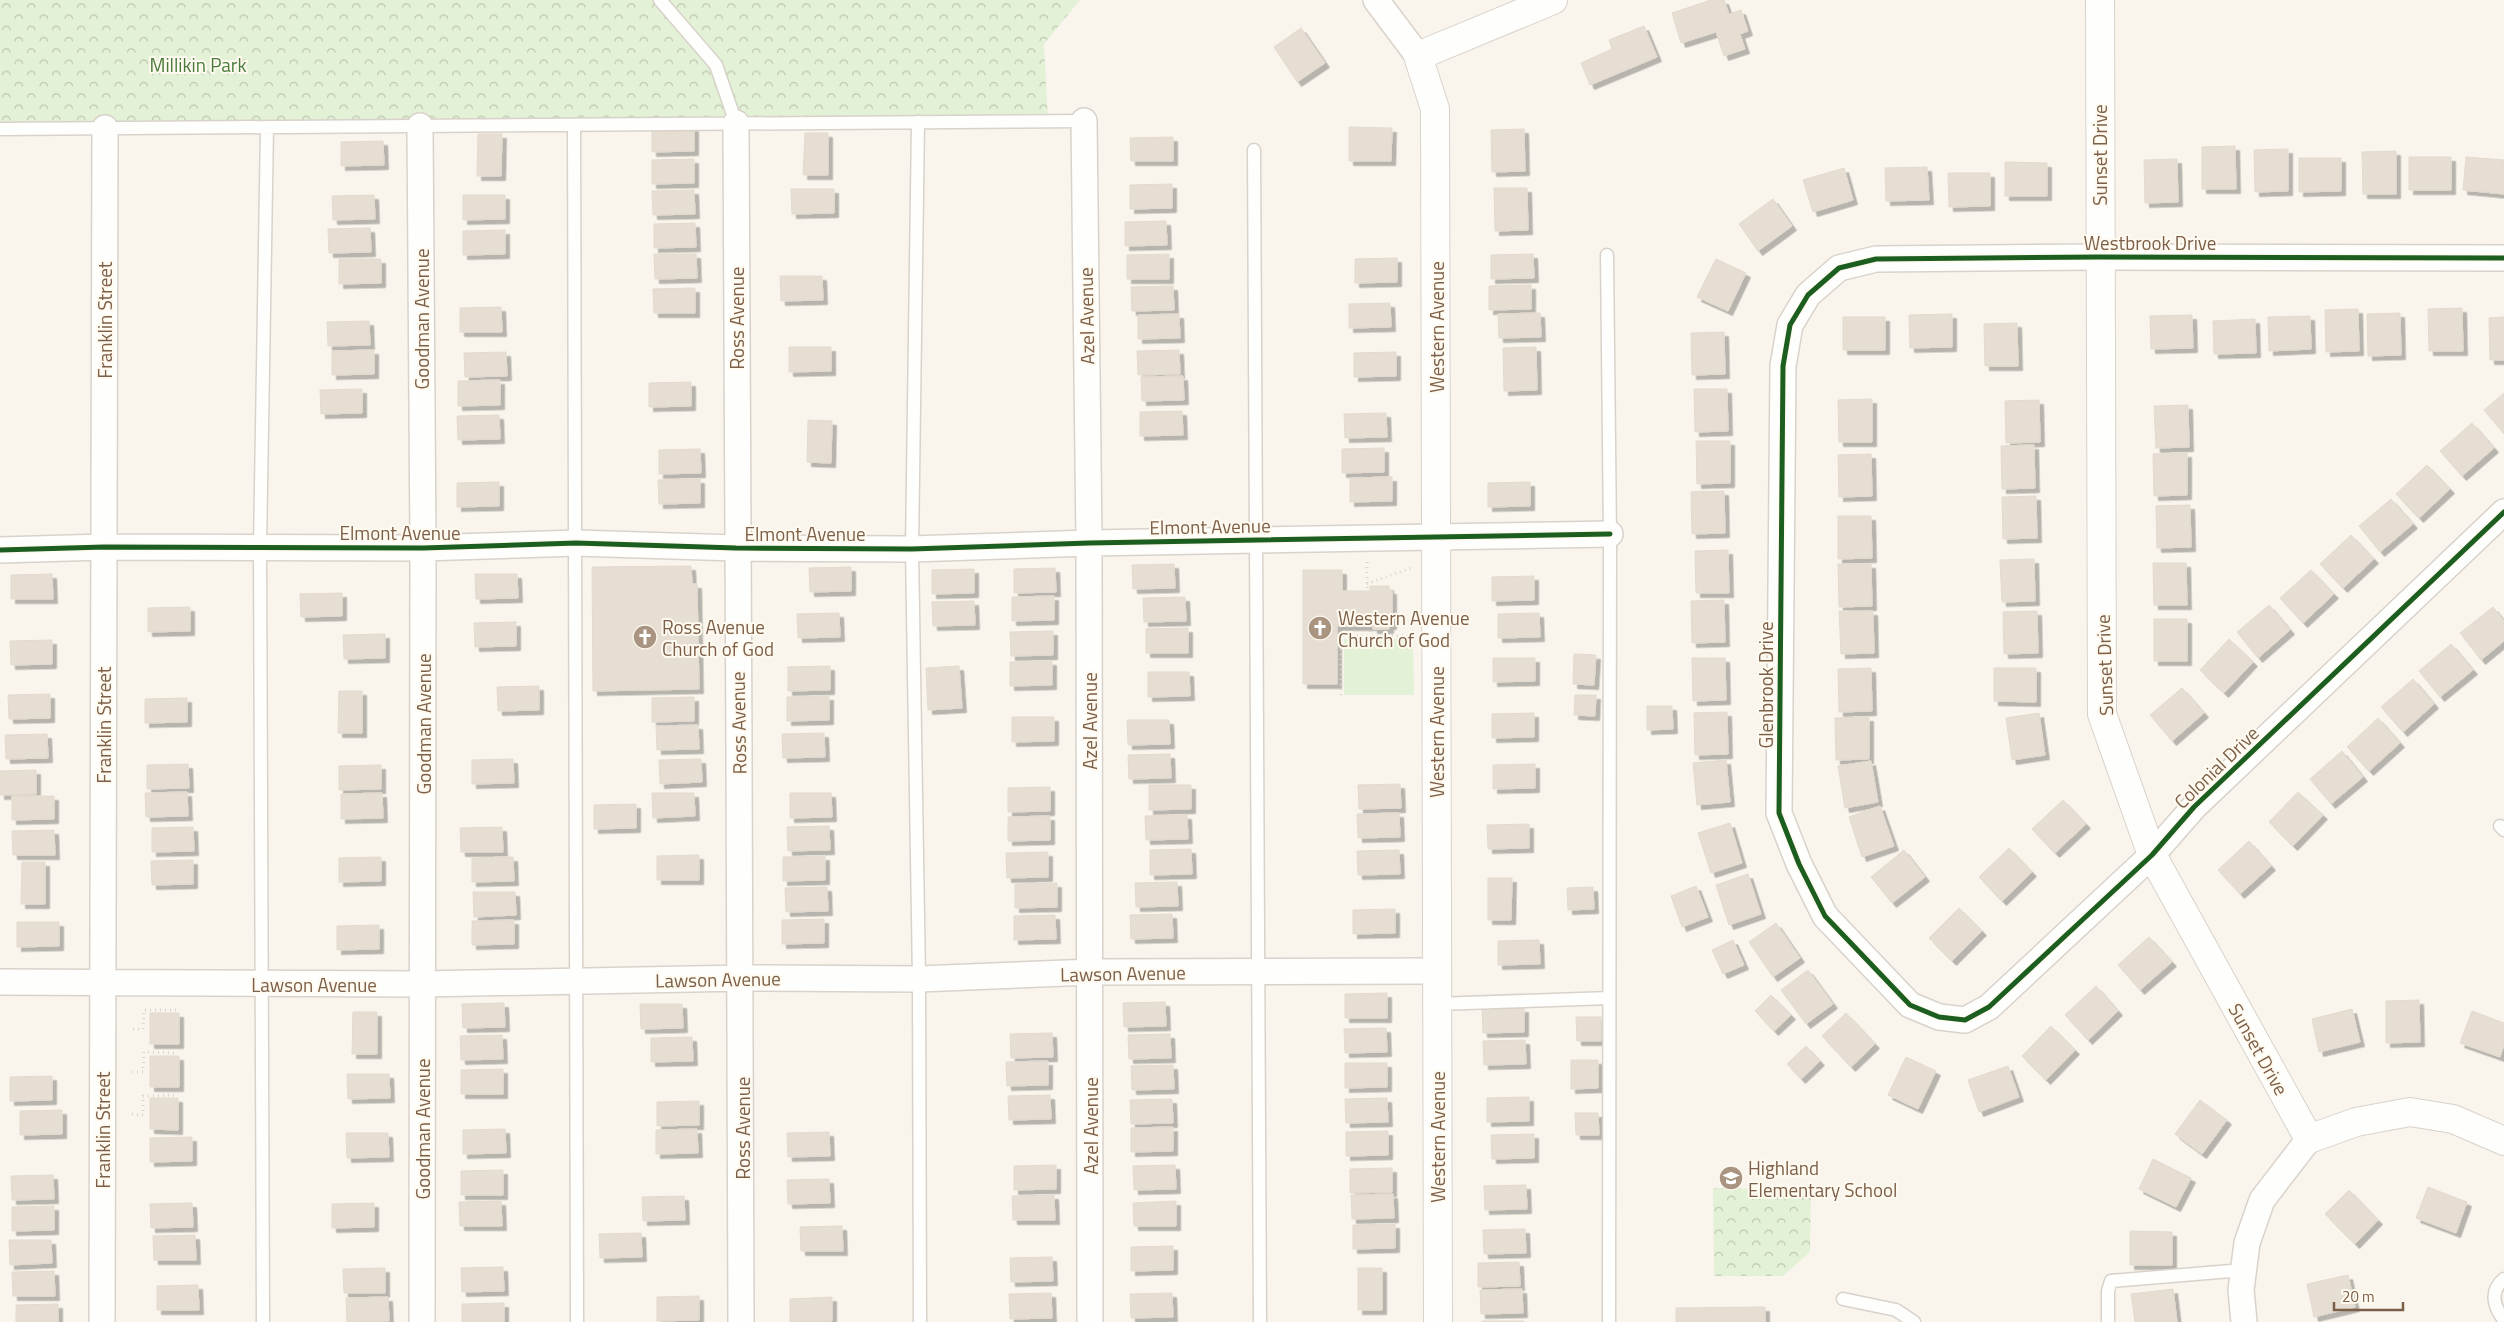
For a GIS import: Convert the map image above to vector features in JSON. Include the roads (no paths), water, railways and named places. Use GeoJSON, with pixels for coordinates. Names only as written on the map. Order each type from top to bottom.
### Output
{"type":"FeatureCollection","features":[{"type":"Feature","properties":{"kind":"street"},"geometry":{"type":"LineString","coordinates":[[1376,0],[1418,56],[1553,0]]}},
{"type":"Feature","properties":{"kind":"street","name":"Sunset Drive"},"geometry":{"type":"LineString","coordinates":[[2100,0],[2099,256],[2102,714],[2152,856],[2309,1139]]}},
{"type":"Feature","properties":{"kind":"street","name":"Western Avenue"},"geometry":{"type":"LineString","coordinates":[[1418,56],[1435,109],[1438,1322]]}},
{"type":"Feature","properties":{"kind":"street","name":"Azel Avenue"},"geometry":{"type":"LineString","coordinates":[[1084,121],[1089,543],[1090,1322]]}},
{"type":"Feature","properties":{"kind":"street","name":"Ross Avenue"},"geometry":{"type":"LineString","coordinates":[[736,123],[736,548],[742,978],[741,1322]]}},
{"type":"Feature","properties":{"kind":"street","name":"Goodman Avenue"},"geometry":{"type":"LineString","coordinates":[[420,126],[423,548],[422,1322]]}},
{"type":"Feature","properties":{"kind":"street","name":"Franklin Street"},"geometry":{"type":"LineString","coordinates":[[102,1322],[105,128]]}},
{"type":"Feature","properties":{"kind":"street","name":"Westbrook Drive"},"geometry":{"type":"LineString","coordinates":[[1808,295],[1839,268],[1876,259],[2099,256],[2504,258]]}},
{"type":"Feature","properties":{"kind":"street","name":"Glenbrook Drive"},"geometry":{"type":"LineString","coordinates":[[1808,295],[1790,325],[1783,366],[1779,812],[1799,864],[1825,916],[1910,1005],[1939,1017]]}},
{"type":"Feature","properties":{"kind":"street","name":"Colonial Drive"},"geometry":{"type":"LineString","coordinates":[[1939,1017],[1965,1020],[1989,1007],[2152,856],[2194,807],[2504,512]]}},
{"type":"Feature","properties":{"kind":"street","name":"Elmont Avenue"},"geometry":{"type":"LineString","coordinates":[[0,550],[104,547],[423,548],[576,543],[736,548],[912,549],[1089,543],[1610,534]]}},
{"type":"Feature","properties":{"kind":"street","name":"Lawson Avenue"},"geometry":{"type":"LineString","coordinates":[[0,982],[422,984],[742,978],[919,979],[1090,972],[1437,971]]}},
{"type":"Feature","properties":{"kind":"street"},"geometry":{"type":"LineString","coordinates":[[2244,1322],[2241,1290],[2243,1270],[2247,1243],[2262,1200],[2309,1139],[2356,1122],[2410,1112],[2452,1119],[2504,1142]]}},
{"type":"Feature","properties":{"kind":"lane"},"geometry":{"type":"LineString","coordinates":[[660,0],[716,65],[736,123]]}},
{"type":"Feature","properties":{"kind":"lane"},"geometry":{"type":"LineString","coordinates":[[0,129],[1084,121]]}},
{"type":"Feature","properties":{"kind":"lane"},"geometry":{"type":"LineString","coordinates":[[918,122],[912,549],[919,979],[920,1322]]}},
{"type":"Feature","properties":{"kind":"lane"},"geometry":{"type":"LineString","coordinates":[[574,124],[577,1322]]}},
{"type":"Feature","properties":{"kind":"lane"},"geometry":{"type":"LineString","coordinates":[[262,1322],[263,984],[260,547],[267,127]]}},
{"type":"Feature","properties":{"kind":"lane"},"geometry":{"type":"LineString","coordinates":[[1254,150],[1254,541],[1259,973],[1260,1322]]}},
{"type":"Feature","properties":{"kind":"lane"},"geometry":{"type":"LineString","coordinates":[[1607,255],[1610,534],[1609,1322]]}},
{"type":"Feature","properties":{"kind":"lane"},"geometry":{"type":"LineString","coordinates":[[1436,1004],[1609,998]]}},
{"type":"Feature","properties":{"kind":"lane"},"geometry":{"type":"LineString","coordinates":[[2108,1322],[2108,1291],[2111,1281],[2243,1270]]}},
{"type":"Feature","properties":{"kind":"lane"},"geometry":{"type":"LineString","coordinates":[[2504,1279],[2495,1290],[2494,1300],[2498,1312],[2504,1320]]}},
{"type":"Feature","properties":{"kind":"lane"},"geometry":{"type":"LineString","coordinates":[[1843,1298],[1896,1310],[1914,1322]]}},
{"type":"Feature","properties":{"kind":"place","name":"Western Avenue Church of God"},"geometry":{"type":"Point","coordinates":[1320,628]}},
{"type":"Feature","properties":{"kind":"place","name":"Ross Avenue Church of God"},"geometry":{"type":"Point","coordinates":[645,637]}},
{"type":"Feature","properties":{"kind":"place","name":"Highland Elementary School"},"geometry":{"type":"Point","coordinates":[1731,1178]}},
{"type":"Feature","properties":{"kind":"park label","name":"Millikin Park"},"geometry":{"type":"Point","coordinates":[198,64]}}]}
